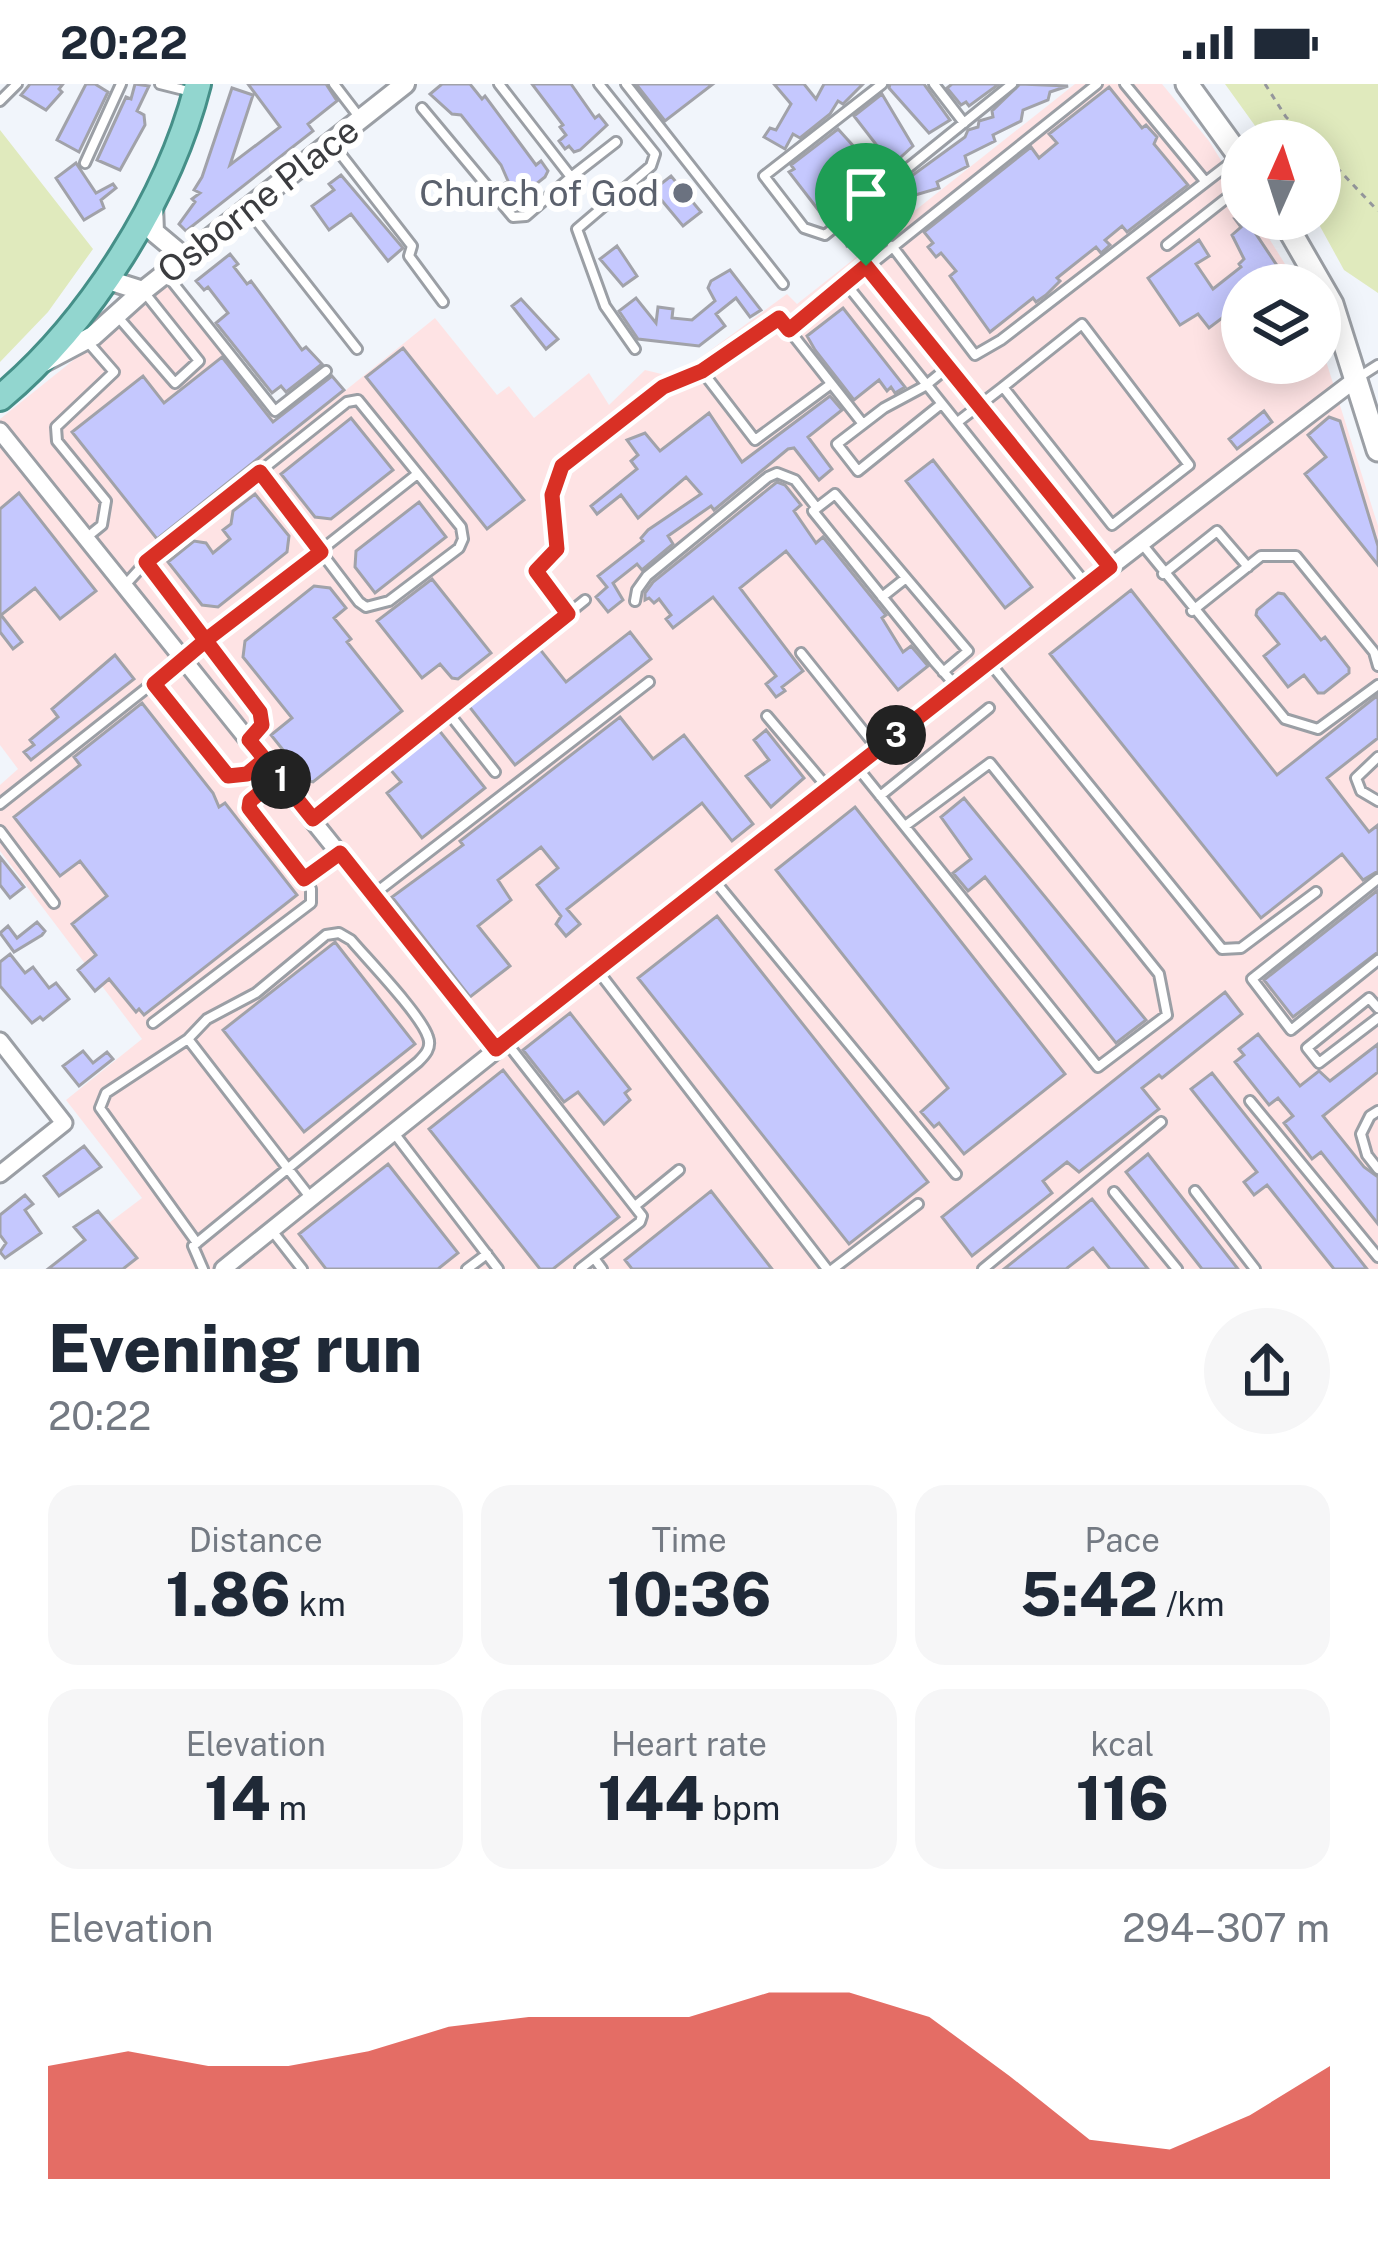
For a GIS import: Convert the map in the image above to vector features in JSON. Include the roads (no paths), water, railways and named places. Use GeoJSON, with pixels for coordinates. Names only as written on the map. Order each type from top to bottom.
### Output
{"type":"FeatureCollection","features":[{"type":"Feature","properties":{"kind":"main road"},"geometry":{"type":"LineString","coordinates":[[1186,84],[1221,132]]}},
{"type":"Feature","properties":{"kind":"main road"},"geometry":{"type":"LineString","coordinates":[[0,398],[75,323],[105,279],[153,196],[197,88]]}},
{"type":"Feature","properties":{"kind":"main road"},"geometry":{"type":"LineString","coordinates":[[1294,240],[1332,304],[1378,450]]}},
{"type":"Feature","properties":{"kind":"street","name":"Osborne Place"},"geometry":{"type":"LineString","coordinates":[[105,279],[143,291],[405,84]]}},
{"type":"Feature","properties":{"kind":"street"},"geometry":{"type":"LineString","coordinates":[[153,196],[154,232],[185,258]]}},
{"type":"Feature","properties":{"kind":"street"},"geometry":{"type":"LineString","coordinates":[[34,367],[86,340],[143,291]]}},
{"type":"Feature","properties":{"kind":"street"},"geometry":{"type":"LineString","coordinates":[[223,1269],[713,878],[1356,379]]}},
{"type":"Feature","properties":{"kind":"street"},"geometry":{"type":"LineString","coordinates":[[0,431],[373,895],[501,1045]]}},
{"type":"Feature","properties":{"kind":"street"},"geometry":{"type":"LineString","coordinates":[[0,1041],[64,1123],[0,1174]]}},
{"type":"Feature","properties":{"kind":"lane"},"geometry":{"type":"LineString","coordinates":[[0,101],[17,84]]}},
{"type":"Feature","properties":{"kind":"lane"},"geometry":{"type":"LineString","coordinates":[[85,163],[121,84]]}},
{"type":"Feature","properties":{"kind":"lane"},"geometry":{"type":"LineString","coordinates":[[160,84],[197,88]]}},
{"type":"Feature","properties":{"kind":"lane"},"geometry":{"type":"LineString","coordinates":[[334,84],[361,119]]}},
{"type":"Feature","properties":{"kind":"lane"},"geometry":{"type":"LineString","coordinates":[[499,84],[571,177]]}},
{"type":"Feature","properties":{"kind":"lane"},"geometry":{"type":"LineString","coordinates":[[599,84],[655,154],[651,166],[578,229],[605,306],[635,349]]}},
{"type":"Feature","properties":{"kind":"lane"},"geometry":{"type":"LineString","coordinates":[[626,84],[783,284]]}},
{"type":"Feature","properties":{"kind":"lane"},"geometry":{"type":"LineString","coordinates":[[882,84],[764,176],[804,228],[825,236],[1012,84]]}},
{"type":"Feature","properties":{"kind":"lane"},"geometry":{"type":"LineString","coordinates":[[934,84],[964,123]]}},
{"type":"Feature","properties":{"kind":"lane"},"geometry":{"type":"LineString","coordinates":[[789,330],[1097,84]]}},
{"type":"Feature","properties":{"kind":"lane"},"geometry":{"type":"LineString","coordinates":[[1125,84],[1205,182]]}},
{"type":"Feature","properties":{"kind":"lane"},"geometry":{"type":"LineString","coordinates":[[422,108],[513,217],[526,216],[616,142]]}},
{"type":"Feature","properties":{"kind":"lane"},"geometry":{"type":"LineString","coordinates":[[331,142],[412,246],[409,256],[443,302]]}},
{"type":"Feature","properties":{"kind":"lane"},"geometry":{"type":"LineString","coordinates":[[892,246],[975,355],[1221,171]]}},
{"type":"Feature","properties":{"kind":"lane"},"geometry":{"type":"LineString","coordinates":[[1167,245],[1221,203]]}},
{"type":"Feature","properties":{"kind":"lane"},"geometry":{"type":"LineString","coordinates":[[248,208],[357,349]]}},
{"type":"Feature","properties":{"kind":"lane"},"geometry":{"type":"LineString","coordinates":[[866,266],[1110,567]]}},
{"type":"Feature","properties":{"kind":"lane"},"geometry":{"type":"LineString","coordinates":[[166,273],[275,411],[326,371]]}},
{"type":"Feature","properties":{"kind":"lane"},"geometry":{"type":"LineString","coordinates":[[847,285],[1087,585]]}},
{"type":"Feature","properties":{"kind":"lane"},"geometry":{"type":"LineString","coordinates":[[116,315],[175,382],[199,361],[143,291]]}},
{"type":"Feature","properties":{"kind":"lane"},"geometry":{"type":"LineString","coordinates":[[568,614],[536,571],[557,549],[552,495],[562,466],[663,387],[702,371],[779,318],[862,424]]}},
{"type":"Feature","properties":{"kind":"lane"},"geometry":{"type":"LineString","coordinates":[[959,422],[1082,324],[1190,465],[1112,525],[1003,387]]}},
{"type":"Feature","properties":{"kind":"lane"},"geometry":{"type":"LineString","coordinates":[[86,340],[113,373],[56,427],[57,441],[106,501],[102,525],[86,538]]}},
{"type":"Feature","properties":{"kind":"lane"},"geometry":{"type":"LineString","coordinates":[[1356,379],[1378,365]]}},
{"type":"Feature","properties":{"kind":"lane"},"geometry":{"type":"LineString","coordinates":[[940,405],[858,471],[837,444],[947,368]]}},
{"type":"Feature","properties":{"kind":"lane"},"geometry":{"type":"LineString","coordinates":[[702,371],[755,440],[831,384]]}},
{"type":"Feature","properties":{"kind":"lane"},"geometry":{"type":"LineString","coordinates":[[124,586],[146,562],[347,402],[358,400],[460,526],[463,539],[459,548],[389,601],[375,607],[358,602],[260,472]]}},
{"type":"Feature","properties":{"kind":"lane"},"geometry":{"type":"LineString","coordinates":[[635,602],[647,576],[768,477],[777,473],[795,480],[817,508]]}},
{"type":"Feature","properties":{"kind":"lane"},"geometry":{"type":"LineString","coordinates":[[0,804],[416,475]]}},
{"type":"Feature","properties":{"kind":"lane"},"geometry":{"type":"LineString","coordinates":[[943,672],[968,651],[835,494],[812,511],[943,672],[957,687]]}},
{"type":"Feature","properties":{"kind":"lane"},"geometry":{"type":"LineString","coordinates":[[1163,574],[1217,531],[1248,567]]}},
{"type":"Feature","properties":{"kind":"lane"},"geometry":{"type":"LineString","coordinates":[[1141,543],[1285,719],[1318,729],[1378,685]]}},
{"type":"Feature","properties":{"kind":"lane"},"geometry":{"type":"LineString","coordinates":[[1192,611],[1261,556],[1296,556],[1374,652],[1378,666]]}},
{"type":"Feature","properties":{"kind":"lane"},"geometry":{"type":"LineString","coordinates":[[146,562],[260,712],[262,725],[249,740]]}},
{"type":"Feature","properties":{"kind":"lane"},"geometry":{"type":"LineString","coordinates":[[882,596],[906,578]]}},
{"type":"Feature","properties":{"kind":"lane"},"geometry":{"type":"LineString","coordinates":[[313,819],[586,599]]}},
{"type":"Feature","properties":{"kind":"lane"},"geometry":{"type":"LineString","coordinates":[[802,653],[878,749]]}},
{"type":"Feature","properties":{"kind":"lane"},"geometry":{"type":"LineString","coordinates":[[989,662],[1222,950],[1241,948],[1316,892]]}},
{"type":"Feature","properties":{"kind":"lane"},"geometry":{"type":"LineString","coordinates":[[373,895],[649,682]]}},
{"type":"Feature","properties":{"kind":"lane"},"geometry":{"type":"LineString","coordinates":[[154,684],[228,776],[247,774],[265,759]]}},
{"type":"Feature","properties":{"kind":"lane"},"geometry":{"type":"LineString","coordinates":[[880,796],[989,708]]}},
{"type":"Feature","properties":{"kind":"lane"},"geometry":{"type":"LineString","coordinates":[[447,711],[495,772]]}},
{"type":"Feature","properties":{"kind":"lane"},"geometry":{"type":"LineString","coordinates":[[767,716],[828,788]]}},
{"type":"Feature","properties":{"kind":"lane"},"geometry":{"type":"LineString","coordinates":[[1378,757],[1356,778],[1360,790],[1378,801]]}},
{"type":"Feature","properties":{"kind":"lane"},"geometry":{"type":"LineString","coordinates":[[856,766],[1098,1066],[1167,1015],[1159,974],[990,763],[905,826]]}},
{"type":"Feature","properties":{"kind":"lane"},"geometry":{"type":"LineString","coordinates":[[153,1023],[311,903],[311,889],[249,808],[250,801],[279,777]]}},
{"type":"Feature","properties":{"kind":"lane"},"geometry":{"type":"LineString","coordinates":[[0,831],[54,902]]}},
{"type":"Feature","properties":{"kind":"lane"},"geometry":{"type":"LineString","coordinates":[[304,879],[340,853]]}},
{"type":"Feature","properties":{"kind":"lane"},"geometry":{"type":"LineString","coordinates":[[713,878],[956,1174]]}},
{"type":"Feature","properties":{"kind":"lane"},"geometry":{"type":"LineString","coordinates":[[1378,879],[1252,979],[1291,1030],[1378,960]]}},
{"type":"Feature","properties":{"kind":"lane"},"geometry":{"type":"LineString","coordinates":[[197,1243],[100,1108],[106,1093],[188,1039],[207,1019],[256,993],[332,933],[351,940],[429,1038],[424,1056],[197,1243],[192,1249],[203,1269]]}},
{"type":"Feature","properties":{"kind":"lane"},"geometry":{"type":"LineString","coordinates":[[597,970],[830,1269],[918,1204]]}},
{"type":"Feature","properties":{"kind":"lane"},"geometry":{"type":"LineString","coordinates":[[1378,1008],[1370,998],[1307,1048],[1319,1063],[1378,1018]]}},
{"type":"Feature","properties":{"kind":"lane"},"geometry":{"type":"LineString","coordinates":[[188,1039],[310,1198]]}},
{"type":"Feature","properties":{"kind":"lane"},"geometry":{"type":"LineString","coordinates":[[501,1045],[642,1216],[580,1269]]}},
{"type":"Feature","properties":{"kind":"lane"},"geometry":{"type":"LineString","coordinates":[[1250,1101],[1378,1257]]}},
{"type":"Feature","properties":{"kind":"lane"},"geometry":{"type":"LineString","coordinates":[[1378,1111],[1361,1134],[1367,1155],[1378,1169]]}},
{"type":"Feature","properties":{"kind":"lane"},"geometry":{"type":"LineString","coordinates":[[983,1269],[1160,1122]]}},
{"type":"Feature","properties":{"kind":"lane"},"geometry":{"type":"LineString","coordinates":[[393,1132],[498,1269]]}},
{"type":"Feature","properties":{"kind":"lane"},"geometry":{"type":"LineString","coordinates":[[635,1206],[679,1170]]}},
{"type":"Feature","properties":{"kind":"lane"},"geometry":{"type":"LineString","coordinates":[[1195,1190],[1255,1269]]}},
{"type":"Feature","properties":{"kind":"lane"},"geometry":{"type":"LineString","coordinates":[[1114,1192],[1177,1269]]}},
{"type":"Feature","properties":{"kind":"lane"},"geometry":{"type":"LineString","coordinates":[[271,1230],[302,1269]]}},
{"type":"Feature","properties":{"kind":"lane"},"geometry":{"type":"LineString","coordinates":[[467,1269],[487,1253]]}},
{"type":"Feature","properties":{"kind":"lane"},"geometry":{"type":"LineString","coordinates":[[594,1258],[602,1269]]}},
{"type":"Feature","properties":{"kind":"place","name":"Church of God"},"geometry":{"type":"Point","coordinates":[683,193]}}]}
